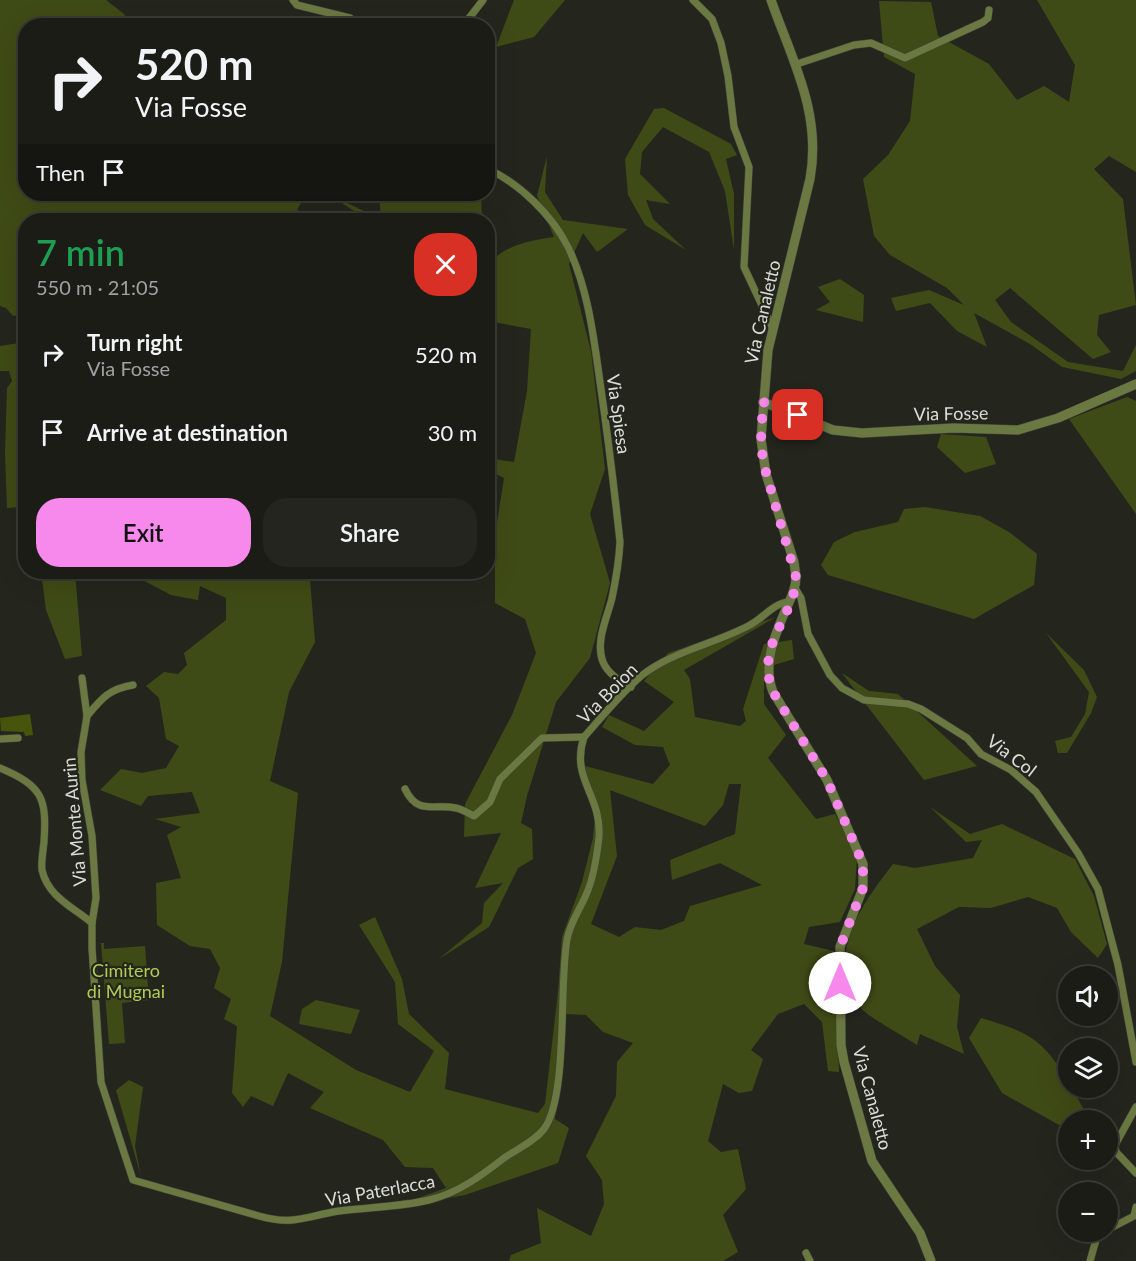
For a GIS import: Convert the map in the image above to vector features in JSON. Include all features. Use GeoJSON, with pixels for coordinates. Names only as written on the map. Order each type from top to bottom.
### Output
{"type":"FeatureCollection","features":[{"type":"Feature","properties":{"kind":"street"},"geometry":{"type":"LineString","coordinates":[[293,0],[297,5],[350,18]]}},
{"type":"Feature","properties":{"kind":"street"},"geometry":{"type":"LineString","coordinates":[[469,18],[483,0]]}},
{"type":"Feature","properties":{"kind":"street"},"geometry":{"type":"LineString","coordinates":[[693,0],[712,19],[721,43],[728,76],[734,127],[749,167],[744,267],[773,329]]}},
{"type":"Feature","properties":{"kind":"street","name":"Via Canaletto"},"geometry":{"type":"LineString","coordinates":[[771,0],[797,64],[810,123],[813,162],[765,365],[761,440],[763,462],[794,562],[796,577],[795,588],[772,645],[769,670],[771,686],[827,780],[856,844],[864,871],[863,888],[840,947],[841,1045],[872,1161],[920,1233],[931,1261]]}},
{"type":"Feature","properties":{"kind":"street"},"geometry":{"type":"LineString","coordinates":[[797,64],[854,45],[872,43],[905,58],[983,22],[988,18],[989,10]]}},
{"type":"Feature","properties":{"kind":"street","name":"Via Spiesa"},"geometry":{"type":"LineString","coordinates":[[495,174],[529,197],[546,216],[567,246],[580,281],[592,329],[620,542],[618,571],[600,651],[610,672],[631,687]]}},
{"type":"Feature","properties":{"kind":"street","name":"Via Fosse"},"geometry":{"type":"LineString","coordinates":[[763,402],[833,430],[862,434],[954,428],[1018,430],[1058,418],[1136,384]]}},
{"type":"Feature","properties":{"kind":"street","name":"Via Col"},"geometry":{"type":"LineString","coordinates":[[795,588],[801,598],[807,634],[830,675],[842,688],[864,700],[908,704],[921,709],[967,738],[981,754],[1011,770],[1035,792],[1078,854],[1098,889],[1118,965],[1136,1062]]}},
{"type":"Feature","properties":{"kind":"street","name":"Via Boion"},"geometry":{"type":"LineString","coordinates":[[405,789],[410,799],[425,808],[456,808],[474,816],[490,802],[500,779],[542,738],[584,737],[642,675],[681,653],[727,637],[754,624],[777,606],[789,602]]}},
{"type":"Feature","properties":{"kind":"street","name":"Via Monte Aurin"},"geometry":{"type":"LineString","coordinates":[[82,678],[87,716],[81,752],[82,780],[93,836],[96,898],[92,923],[99,1069]]}},
{"type":"Feature","properties":{"kind":"street"},"geometry":{"type":"LineString","coordinates":[[87,716],[106,695],[117,688],[133,685]]}},
{"type":"Feature","properties":{"kind":"street","name":"Via Paterlacca"},"geometry":{"type":"LineString","coordinates":[[99,1069],[101,1082],[133,1180],[259,1216],[292,1222],[338,1211],[431,1200],[486,1173],[538,1136],[551,1116],[560,1064],[567,938],[588,891],[599,835],[598,813],[579,765],[584,737]]}},
{"type":"Feature","properties":{"kind":"street"},"geometry":{"type":"LineString","coordinates":[[0,739],[18,738]]}},
{"type":"Feature","properties":{"kind":"street"},"geometry":{"type":"LineString","coordinates":[[0,768],[35,787],[44,807],[42,870],[46,880],[59,899],[92,923]]}},
{"type":"Feature","properties":{"kind":"street"},"geometry":{"type":"LineString","coordinates":[[1136,1107],[1115,1145],[1116,1152],[1136,1173]]}},
{"type":"Feature","properties":{"kind":"street"},"geometry":{"type":"LineString","coordinates":[[1118,1225],[1134,1216],[1136,1207]]}},
{"type":"Feature","properties":{"kind":"street"},"geometry":{"type":"LineString","coordinates":[[1089,1261],[1095,1242]]}},
{"type":"Feature","properties":{"kind":"street"},"geometry":{"type":"LineString","coordinates":[[806,1252],[810,1261]]}},
{"type":"Feature","properties":{"kind":"green space"},"geometry":{"type":"Polygon","coordinates":[[[0,0],[106,0],[126,18],[18,18],[18,201],[302,201],[297,210],[306,213],[18,213],[18,315],[13,316],[6,308],[0,306],[0,0]]]}},
{"type":"Feature","properties":{"kind":"green space"},"geometry":{"type":"Polygon","coordinates":[[[514,0],[565,0],[534,37],[496,47],[514,0]]]}},
{"type":"Feature","properties":{"kind":"green space"},"geometry":{"type":"Polygon","coordinates":[[[1037,0],[1136,0],[1136,172],[1109,156],[1094,169],[1123,199],[1136,305],[1099,315],[1097,335],[1111,352],[1093,359],[1010,288],[995,300],[1011,322],[1068,362],[1123,371],[1136,345],[1136,371],[1121,379],[1062,367],[1030,344],[974,313],[987,347],[957,331],[930,303],[896,311],[891,298],[929,290],[964,305],[947,288],[890,255],[874,236],[863,179],[888,155],[910,121],[915,74],[884,57],[879,1],[931,2],[938,36],[989,64],[1017,100],[1044,86],[1069,102],[1075,65],[1037,0]]]}},
{"type":"Feature","properties":{"kind":"green space"},"geometry":{"type":"Polygon","coordinates":[[[664,108],[731,144],[737,155],[726,159],[734,194],[734,250],[725,191],[709,152],[663,127],[642,152],[640,174],[670,204],[646,200],[653,219],[686,250],[645,225],[628,195],[625,159],[654,109],[664,108]]]}},
{"type":"Feature","properties":{"kind":"green space"},"geometry":{"type":"Polygon","coordinates":[[[547,156],[545,192],[563,220],[628,229],[597,252],[583,233],[569,264],[591,351],[605,469],[590,514],[610,583],[590,658],[556,702],[527,796],[521,823],[532,829],[533,859],[518,868],[489,927],[439,959],[482,923],[484,903],[503,883],[475,888],[501,833],[464,837],[465,804],[512,715],[536,653],[525,619],[495,603],[495,535],[504,478],[495,474],[495,459],[514,462],[527,391],[531,329],[495,322],[495,258],[517,245],[554,237],[537,196],[547,156]]]}},
{"type":"Feature","properties":{"kind":"green space"},"geometry":{"type":"Polygon","coordinates":[[[339,201],[368,213],[357,213],[339,201]]]}},
{"type":"Feature","properties":{"kind":"green space"},"geometry":{"type":"Polygon","coordinates":[[[380,201],[481,201],[482,213],[381,213],[380,201]]]}},
{"type":"Feature","properties":{"kind":"green space"},"geometry":{"type":"Polygon","coordinates":[[[840,279],[864,295],[863,322],[816,310],[830,302],[818,287],[840,279]]]}},
{"type":"Feature","properties":{"kind":"green space"},"geometry":{"type":"Polygon","coordinates":[[[18,343],[18,507],[7,508],[5,453],[7,388],[12,381],[9,371],[0,371],[0,346],[18,343]]]}},
{"type":"Feature","properties":{"kind":"green space"},"geometry":{"type":"Polygon","coordinates":[[[1127,397],[1136,401],[1136,514],[1069,419],[1127,397]]]}},
{"type":"Feature","properties":{"kind":"green space"},"geometry":{"type":"Polygon","coordinates":[[[941,434],[986,437],[996,464],[965,473],[937,447],[941,434]]]}},
{"type":"Feature","properties":{"kind":"green space"},"geometry":{"type":"Polygon","coordinates":[[[925,507],[980,516],[1009,532],[1037,554],[1034,585],[974,619],[828,575],[821,565],[834,542],[855,532],[898,522],[904,509],[925,507]]]}},
{"type":"Feature","properties":{"kind":"green space"},"geometry":{"type":"Polygon","coordinates":[[[42,579],[76,579],[82,656],[65,659],[46,610],[42,579]]]}},
{"type":"Feature","properties":{"kind":"green space"},"geometry":{"type":"Polygon","coordinates":[[[140,579],[310,579],[315,642],[289,692],[270,781],[298,793],[282,962],[270,1016],[356,1070],[410,1092],[434,1051],[398,1024],[395,982],[359,925],[375,917],[402,979],[409,1014],[449,1053],[445,1089],[538,1113],[545,1104],[562,937],[582,882],[593,838],[595,815],[585,766],[653,784],[670,765],[663,747],[635,745],[602,727],[609,715],[644,731],[674,702],[644,681],[668,653],[776,617],[684,670],[690,679],[695,717],[740,726],[746,721],[743,709],[764,644],[792,640],[794,659],[764,668],[764,704],[786,735],[768,758],[816,819],[835,814],[857,856],[855,889],[840,922],[809,927],[804,944],[834,951],[839,1072],[828,1071],[822,1022],[804,1004],[778,1014],[751,1050],[763,1059],[752,1091],[739,1093],[723,1084],[708,1141],[721,1152],[738,1149],[746,1189],[723,1215],[738,1252],[723,1261],[509,1261],[511,1255],[541,1243],[537,1208],[591,1236],[604,1204],[602,1180],[586,1156],[616,1096],[617,1062],[633,1043],[603,1032],[586,1015],[566,1014],[555,1119],[569,1128],[558,1163],[465,1195],[391,1208],[446,1188],[433,1168],[405,1167],[383,1140],[310,1108],[324,1092],[288,1073],[273,1106],[251,1096],[243,1107],[232,1093],[237,1026],[224,1019],[231,999],[214,988],[220,968],[210,949],[190,946],[157,925],[156,883],[181,878],[167,835],[181,827],[155,819],[200,813],[192,792],[148,796],[141,806],[100,790],[121,769],[142,773],[166,768],[179,746],[166,739],[159,698],[146,686],[164,672],[178,674],[187,665],[184,653],[226,620],[226,598],[200,586],[198,600],[171,595],[140,579]],[[729,784],[723,805],[705,826],[610,790],[617,856],[591,924],[619,937],[635,927],[661,930],[684,921],[690,906],[762,885],[720,863],[672,880],[670,860],[735,834],[741,784],[729,784]]]}},
{"type":"Feature","properties":{"kind":"green space"},"geometry":{"type":"Polygon","coordinates":[[[1046,633],[1084,670],[1097,697],[1091,713],[1067,753],[1058,753],[1055,741],[1071,737],[1085,714],[1089,692],[1046,633]]]}},
{"type":"Feature","properties":{"kind":"green space"},"geometry":{"type":"Polygon","coordinates":[[[842,673],[869,691],[898,694],[977,766],[924,780],[842,673]]]}},
{"type":"Feature","properties":{"kind":"green space"},"geometry":{"type":"Polygon","coordinates":[[[930,807],[970,834],[1002,824],[1075,859],[1094,896],[1107,944],[1098,958],[1071,932],[1057,908],[1028,897],[991,908],[959,907],[917,929],[935,966],[960,995],[957,1027],[964,1054],[920,1034],[917,1045],[869,1015],[859,1006],[849,987],[845,968],[846,950],[859,913],[893,864],[915,868],[973,858],[982,840],[966,842],[930,807]]]}},
{"type":"Feature","properties":{"kind":"green space","name":"Cimitero di Mugnai"},"geometry":{"type":"Polygon","coordinates":[[[101,943],[104,943],[104,949],[145,946],[149,1000],[122,1003],[125,1043],[109,1044],[101,943]]]}},
{"type":"Feature","properties":{"kind":"green space"},"geometry":{"type":"Polygon","coordinates":[[[316,1000],[360,1010],[351,1034],[299,1024],[302,1009],[316,1000]]]}},
{"type":"Feature","properties":{"kind":"green space"},"geometry":{"type":"Polygon","coordinates":[[[981,1018],[1023,1033],[1040,1045],[1058,1067],[1058,1098],[1078,1098],[1084,1110],[1058,1110],[1058,1124],[1002,1093],[969,1038],[981,1018]]]}},
{"type":"Feature","properties":{"kind":"green space"},"geometry":{"type":"Polygon","coordinates":[[[129,1080],[143,1087],[135,1146],[141,1176],[116,1090],[129,1080]]]}},
{"type":"Feature","properties":{"kind":"building"},"geometry":{"type":"Polygon","coordinates":[[[30,714],[33,735],[25,736],[24,732],[1,731],[0,718],[30,714]]]}},
{"type":"Feature","properties":{"kind":"route"},"geometry":{"type":"LineString","coordinates":[[798,415],[763,402],[761,440],[763,462],[794,562],[796,577],[795,588],[774,638],[769,677],[773,692],[827,780],[863,864],[863,888],[840,947],[840,983]]}}]}
